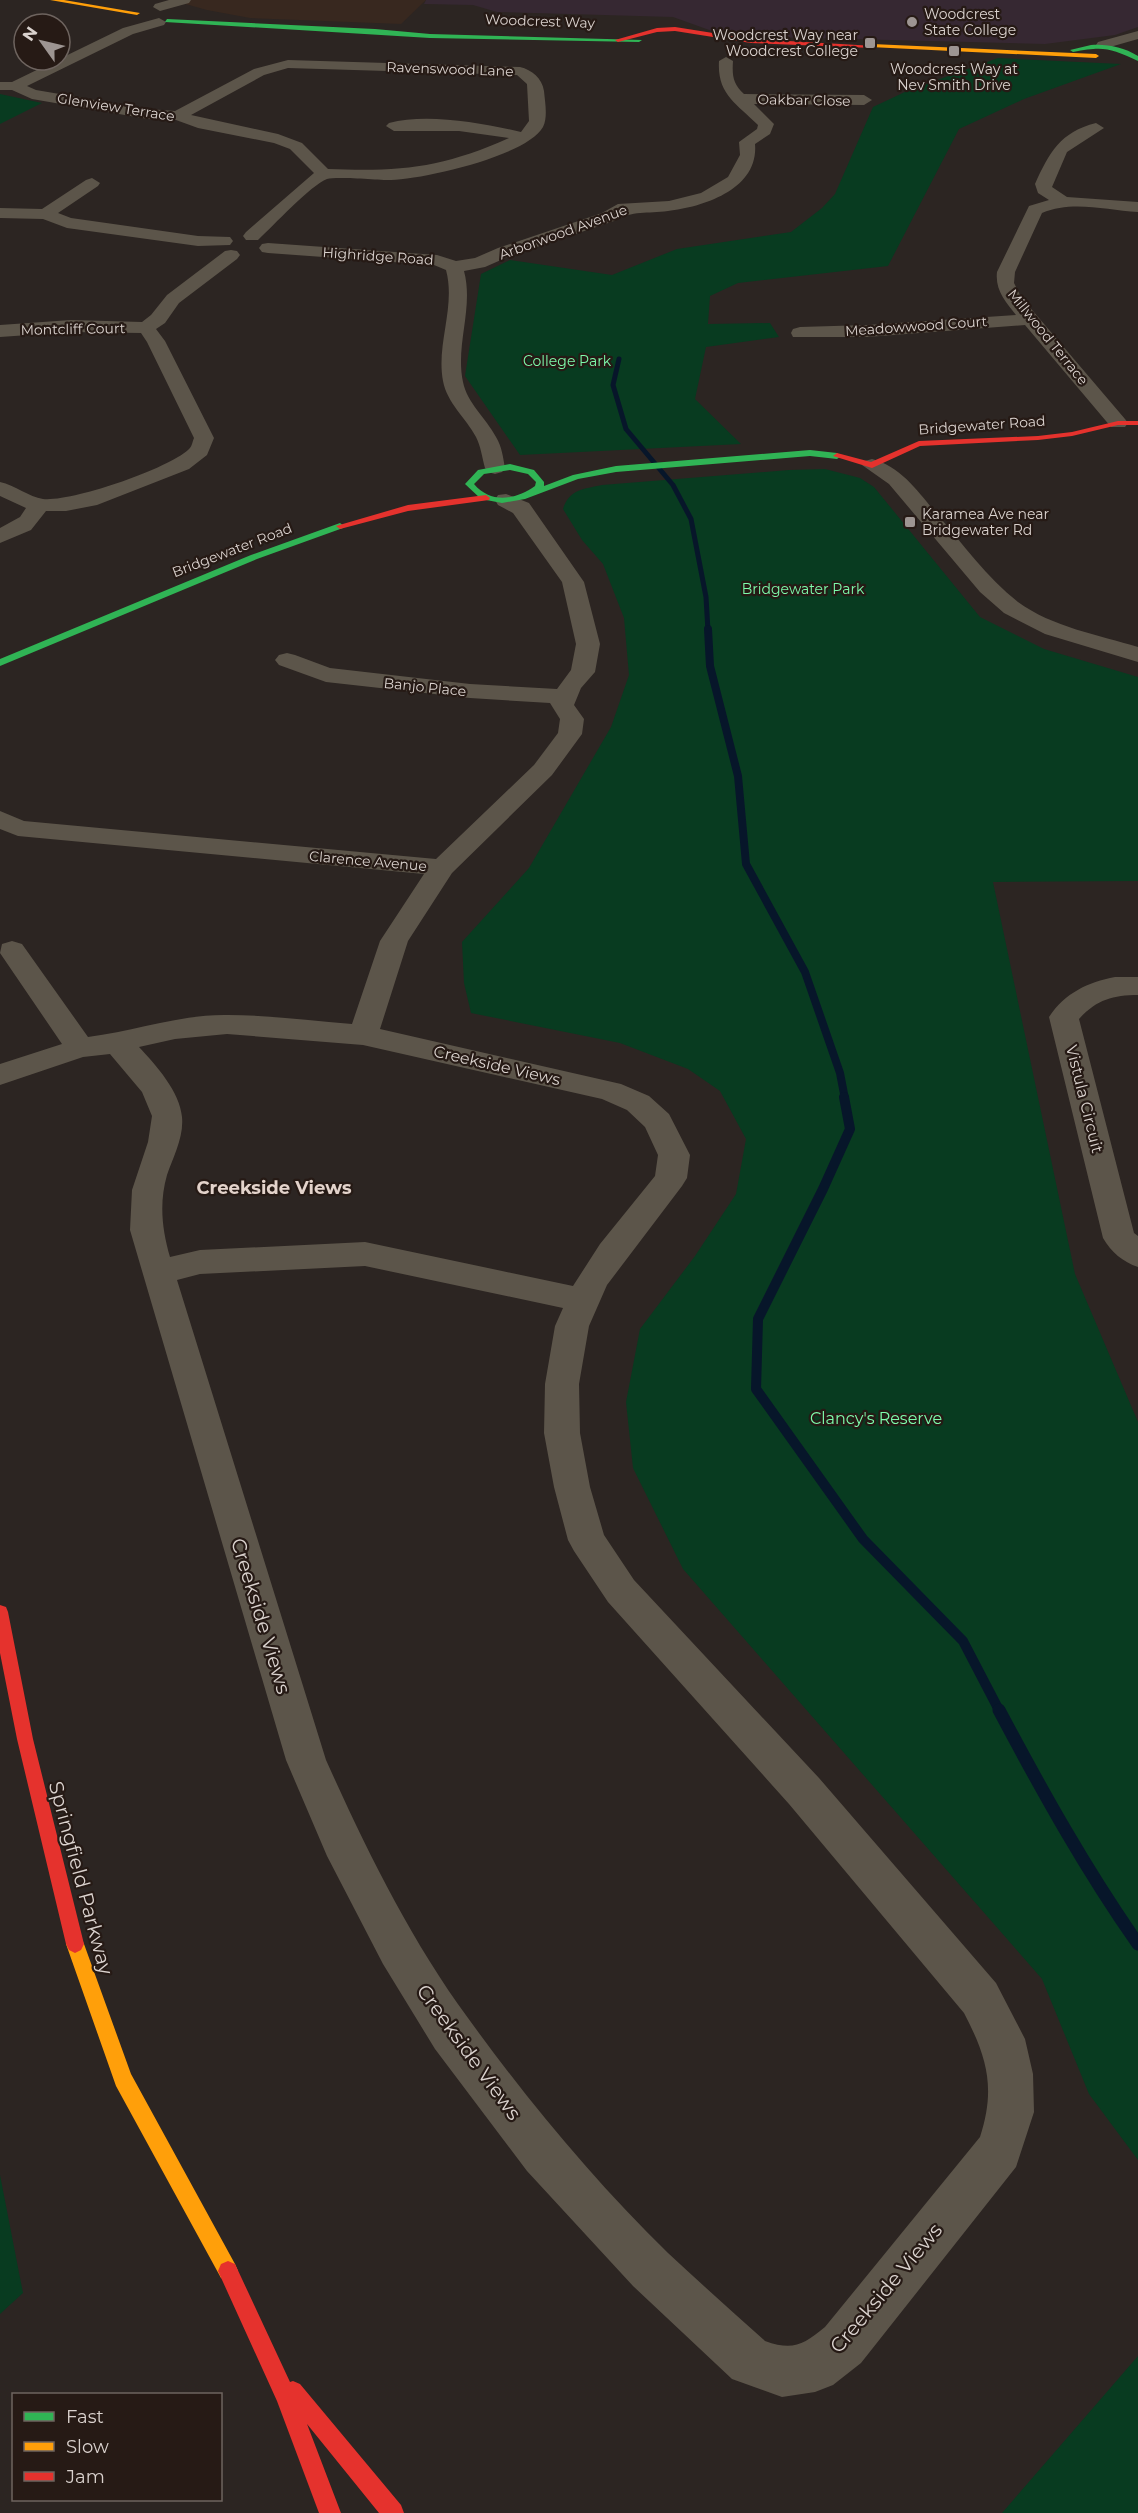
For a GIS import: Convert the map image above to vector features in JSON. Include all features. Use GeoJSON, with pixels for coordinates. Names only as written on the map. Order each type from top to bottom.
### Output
{"type":"FeatureCollection","features":[{"type":"Feature","properties":{"kind":"street"},"geometry":{"type":"LineString","coordinates":[[53,0],[137,15],[156,7]]}},
{"type":"Feature","properties":{"kind":"street"},"geometry":{"type":"LineString","coordinates":[[98,0],[185,8]]}},
{"type":"Feature","properties":{"kind":"street"},"geometry":{"type":"LineString","coordinates":[[7,86],[128,31],[181,18],[185,8],[196,0]]}},
{"type":"Feature","properties":{"kind":"street","name":"Woodcrest Way"},"geometry":{"type":"LineString","coordinates":[[185,8],[234,25]]}},
{"type":"Feature","properties":{"kind":"street"},"geometry":{"type":"LineString","coordinates":[[128,31],[137,15]]}},
{"type":"Feature","properties":{"kind":"street","name":"Woodcrest Way"},"geometry":{"type":"LineString","coordinates":[[137,15],[145,21],[353,30],[618,40],[684,36],[755,47],[800,43],[1039,52],[1097,49]]}},
{"type":"Feature","properties":{"kind":"street"},"geometry":{"type":"LineString","coordinates":[[1097,49],[1132,51]]}},
{"type":"Feature","properties":{"kind":"street"},"geometry":{"type":"LineString","coordinates":[[1097,49],[1132,51]]}},
{"type":"Feature","properties":{"kind":"street","name":"Arborwood Avenue"},"geometry":{"type":"LineString","coordinates":[[454,267],[479,263],[504,252],[608,217],[624,208],[669,206],[707,196],[727,186],[740,173],[748,154],[747,142],[764,131],[766,124],[743,99],[730,89],[724,78],[726,61]]}},
{"type":"Feature","properties":{"kind":"street","name":"Ravenswood Lane"},"geometry":{"type":"LineString","coordinates":[[178,116],[259,72],[288,64],[520,71],[531,76],[536,84],[538,116],[536,127],[524,137]]}},
{"type":"Feature","properties":{"kind":"street","name":"Glenview Terrace"},"geometry":{"type":"LineString","coordinates":[[7,86],[32,94],[148,114],[178,116],[198,123],[258,134],[296,146],[324,174]]}},
{"type":"Feature","properties":{"kind":"street","name":"Oakbar Close"},"geometry":{"type":"LineString","coordinates":[[743,99],[864,100]]}},
{"type":"Feature","properties":{"kind":"street"},"geometry":{"type":"LineString","coordinates":[[394,126],[435,123],[524,137]]}},
{"type":"Feature","properties":{"kind":"street"},"geometry":{"type":"LineString","coordinates":[[1062,201],[1044,189],[1043,184],[1063,143],[1096,128]]}},
{"type":"Feature","properties":{"kind":"street"},"geometry":{"type":"LineString","coordinates":[[252,236],[310,183],[324,174],[419,173],[503,148],[524,137]]}},
{"type":"Feature","properties":{"kind":"street"},"geometry":{"type":"LineString","coordinates":[[46,214],[92,183]]}},
{"type":"Feature","properties":{"kind":"street","name":"Millwood Terrace"},"geometry":{"type":"LineString","coordinates":[[1118,423],[1013,299],[1005,284],[1006,272],[1035,210],[1045,204],[1062,201],[1138,207]]}},
{"type":"Feature","properties":{"kind":"street","name":"Highridge Road"},"geometry":{"type":"LineString","coordinates":[[0,213],[46,214],[67,223],[198,241],[244,251],[437,260],[454,267],[459,279],[453,380],[460,401],[490,445],[495,468]]}},
{"type":"Feature","properties":{"kind":"street"},"geometry":{"type":"LineString","coordinates":[[0,488],[38,505],[66,505],[88,500],[182,465],[200,451],[204,438],[156,341],[146,328],[158,319],[173,299],[244,251],[269,246],[267,241],[252,236],[236,237],[244,251]]}},
{"type":"Feature","properties":{"kind":"street","name":"Meadowwood Court"},"geometry":{"type":"LineString","coordinates":[[800,333],[867,331],[1032,319]]}},
{"type":"Feature","properties":{"kind":"street","name":"Montcliff Court"},"geometry":{"type":"LineString","coordinates":[[0,331],[71,326],[146,328]]}},
{"type":"Feature","properties":{"kind":"street","name":"Bridgewater Road"},"geometry":{"type":"LineString","coordinates":[[0,663],[215,573],[320,534],[399,511],[457,500],[515,499],[576,477],[616,469],[810,453],[847,457],[872,465],[920,444],[1038,438],[1072,434],[1118,423],[1138,423]]}},
{"type":"Feature","properties":{"kind":"street"},"geometry":{"type":"LineString","coordinates":[[872,465],[896,480],[987,586],[1012,608],[1053,629],[1105,647],[1138,655]]}},
{"type":"Feature","properties":{"kind":"street"},"geometry":{"type":"LineString","coordinates":[[495,468],[476,474],[469,484],[471,490],[515,499],[573,582],[588,644],[583,672],[570,686],[565,697]]}},
{"type":"Feature","properties":{"kind":"street","name":"Bridgewater Road"},"geometry":{"type":"LineString","coordinates":[[495,468],[616,469]]}},
{"type":"Feature","properties":{"kind":"street"},"geometry":{"type":"LineString","coordinates":[[515,499],[540,482],[531,472],[523,469]]}},
{"type":"Feature","properties":{"kind":"street"},"geometry":{"type":"LineString","coordinates":[[456,481],[471,479]]}},
{"type":"Feature","properties":{"kind":"street"},"geometry":{"type":"LineString","coordinates":[[0,536],[21,528],[34,517],[38,505]]}},
{"type":"Feature","properties":{"kind":"street","name":"Banjo Place"},"geometry":{"type":"LineString","coordinates":[[287,660],[326,675],[470,691],[565,697]]}},
{"type":"Feature","properties":{"kind":"street","name":"Clarence Avenue"},"geometry":{"type":"LineString","coordinates":[[0,819],[18,828],[442,868],[543,770],[570,734],[572,719],[562,705],[565,697]]}},
{"type":"Feature","properties":{"kind":"street"},"geometry":{"type":"LineString","coordinates":[[363,1035],[394,941],[442,868]]}},
{"type":"Feature","properties":{"kind":"street"},"geometry":{"type":"LineString","coordinates":[[12,950],[80,1048]]}},
{"type":"Feature","properties":{"kind":"street","name":"Vistula Circuit"},"geometry":{"type":"LineString","coordinates":[[1138,986],[1118,985],[1094,991],[1076,1003],[1064,1017],[1119,1238],[1138,1255]]}},
{"type":"Feature","properties":{"kind":"street","name":"Creekside Views"},"geometry":{"type":"LineString","coordinates":[[0,1075],[80,1048],[117,1043],[175,1029],[227,1024],[363,1035],[610,1091],[638,1103],[658,1121],[674,1155],[670,1178],[658,1197],[592,1280],[572,1326],[562,1384],[562,1433],[572,1487],[587,1540],[621,1591],[804,1791],[980,1998],[1002,2039],[1010,2074],[1011,2112],[999,2150],[843,2345],[815,2367],[782,2372],[750,2361],[650,2269],[544,2154],[451,2033],[398,1949],[342,1842],[306,1760],[251,1584],[146,1230],[149,1184],[165,1134],[167,1117],[164,1104],[131,1057],[117,1043]]}},
{"type":"Feature","properties":{"kind":"street"},"geometry":{"type":"LineString","coordinates":[[158,1272],[200,1262],[365,1254],[583,1301]]}},
{"type":"Feature","properties":{"kind":"street","name":"Springfield Parkway"},"geometry":{"type":"LineString","coordinates":[[0,1612],[25,1739],[80,1960],[123,2079],[220,2253],[273,2367],[330,2513]]}},
{"type":"Feature","properties":{"kind":"street","name":"Springfield Parkway"},"geometry":{"type":"LineString","coordinates":[[273,2367],[393,2513]]}},
{"type":"Feature","properties":{"kind":"shaded area"},"geometry":{"type":"Polygon","coordinates":[[[171,0],[426,0],[401,24],[250,18],[171,0]]]}},
{"type":"Feature","properties":{"kind":"shaded area","name":"Woodcrest State College"},"geometry":{"type":"Polygon","coordinates":[[[426,0],[1138,0],[1138,27],[1115,35],[1045,44],[734,36],[673,17],[497,12],[473,5],[424,4],[426,0]]]}},
{"type":"Feature","properties":{"kind":"green space","name":"College Park"},"geometry":{"type":"Polygon","coordinates":[[[998,58],[1121,64],[1024,99],[959,129],[888,266],[738,283],[710,296],[708,324],[770,323],[779,337],[706,347],[695,399],[741,444],[520,455],[465,376],[481,274],[510,260],[612,275],[677,249],[791,232],[822,208],[835,194],[873,107],[907,91],[998,58]]]}},
{"type":"Feature","properties":{"kind":"green space"},"geometry":{"type":"Polygon","coordinates":[[[0,94],[42,103],[0,124],[0,94]]]}},
{"type":"Feature","properties":{"kind":"green space","name":"Clancy's Reserve"},"geometry":{"type":"Polygon","coordinates":[[[825,469],[860,478],[874,487],[980,617],[1044,649],[1138,677],[1138,881],[993,882],[1075,1274],[1138,1422],[1138,2160],[1089,2094],[1042,1979],[683,1569],[633,1468],[626,1402],[640,1329],[695,1256],[736,1194],[746,1139],[720,1091],[688,1069],[620,1043],[471,1013],[464,983],[462,942],[529,868],[611,727],[629,675],[624,618],[603,564],[582,540],[563,509],[569,497],[583,489],[602,485],[825,469]]]}},
{"type":"Feature","properties":{"kind":"green space"},"geometry":{"type":"Polygon","coordinates":[[[0,2175],[23,2293],[0,2314],[0,2175]]]}},
{"type":"Feature","properties":{"kind":"green space"},"geometry":{"type":"Polygon","coordinates":[[[1138,2356],[1138,2513],[1002,2513],[1138,2356]]]}},
{"type":"Feature","properties":{"kind":"waterway"},"geometry":{"type":"LineString","coordinates":[[619,359],[613,385],[626,429],[673,485],[691,519],[706,597],[708,631]]}},
{"type":"Feature","properties":{"kind":"waterway"},"geometry":{"type":"LineString","coordinates":[[708,629],[710,666],[738,776],[746,864],[805,972],[840,1073],[845,1099]]}},
{"type":"Feature","properties":{"kind":"waterway"},"geometry":{"type":"LineString","coordinates":[[844,1097],[850,1129],[823,1189],[758,1319],[756,1389],[863,1539],[963,1641],[1000,1712]]}},
{"type":"Feature","properties":{"kind":"waterway"},"geometry":{"type":"LineString","coordinates":[[999,1710],[1065,1830],[1100,1888],[1138,1944]]}},
{"type":"Feature","properties":{"kind":"traffic: fast"},"geometry":{"type":"LineString","coordinates":[[167,21],[375,31]]}},
{"type":"Feature","properties":{"kind":"traffic: fast"},"geometry":{"type":"LineString","coordinates":[[353,30],[430,36],[639,40]]}},
{"type":"Feature","properties":{"kind":"traffic: fast"},"geometry":{"type":"LineString","coordinates":[[1073,50],[1091,47],[1115,48],[1138,59]]}},
{"type":"Feature","properties":{"kind":"traffic: fast"},"geometry":{"type":"LineString","coordinates":[[534,492],[576,477],[616,469],[810,453],[837,456]]}},
{"type":"Feature","properties":{"kind":"traffic: fast"},"geometry":{"type":"LineString","coordinates":[[510,467],[531,472],[540,482],[539,487],[522,497],[502,501],[484,497],[469,484],[481,472],[510,467]]}},
{"type":"Feature","properties":{"kind":"traffic: fast"},"geometry":{"type":"LineString","coordinates":[[0,663],[254,557],[340,526]]}},
{"type":"Feature","properties":{"kind":"traffic: slow"},"geometry":{"type":"LineString","coordinates":[[53,0],[137,13]]}},
{"type":"Feature","properties":{"kind":"traffic: slow"},"geometry":{"type":"LineString","coordinates":[[872,46],[1096,56]]}},
{"type":"Feature","properties":{"kind":"traffic: slow"},"geometry":{"type":"LineString","coordinates":[[75,1944],[123,2079],[228,2271]]}},
{"type":"Feature","properties":{"kind":"traffic: jam"},"geometry":{"type":"LineString","coordinates":[[618,40],[657,30],[675,29],[751,41],[872,46]]}},
{"type":"Feature","properties":{"kind":"traffic: jam"},"geometry":{"type":"LineString","coordinates":[[837,456],[872,465],[919,444],[1038,438],[1072,434],[1118,423],[1138,423]]}},
{"type":"Feature","properties":{"kind":"traffic: jam"},"geometry":{"type":"LineString","coordinates":[[340,526],[408,508],[486,498]]}},
{"type":"Feature","properties":{"kind":"traffic: jam"},"geometry":{"type":"LineString","coordinates":[[0,1612],[25,1739],[75,1944]]}},
{"type":"Feature","properties":{"kind":"traffic: jam"},"geometry":{"type":"LineString","coordinates":[[228,2271],[286,2397],[330,2513]]}},
{"type":"Feature","properties":{"kind":"traffic: jam"},"geometry":{"type":"LineString","coordinates":[[293,2391],[393,2513]]}},
{"type":"Feature","properties":{"kind":"place","name":"Woodcrest State College"},"geometry":{"type":"Point","coordinates":[912,22]}},
{"type":"Feature","properties":{"kind":"place","name":"Woodcrest Way near Woodcrest College"},"geometry":{"type":"Point","coordinates":[870,43]}},
{"type":"Feature","properties":{"kind":"place","name":"Woodcrest Way at Nev Smith Drive"},"geometry":{"type":"Point","coordinates":[954,51]}},
{"type":"Feature","properties":{"kind":"place","name":"Karamea Ave near Bridgewater Rd"},"geometry":{"type":"Point","coordinates":[910,522]}},
{"type":"Feature","properties":{"kind":"district","name":"Creekside Views"},"geometry":{"type":"Point","coordinates":[274,1188]}},
{"type":"Feature","properties":{"kind":"park label","name":"Bridgewater Park"},"geometry":{"type":"Point","coordinates":[803,589]}}]}
